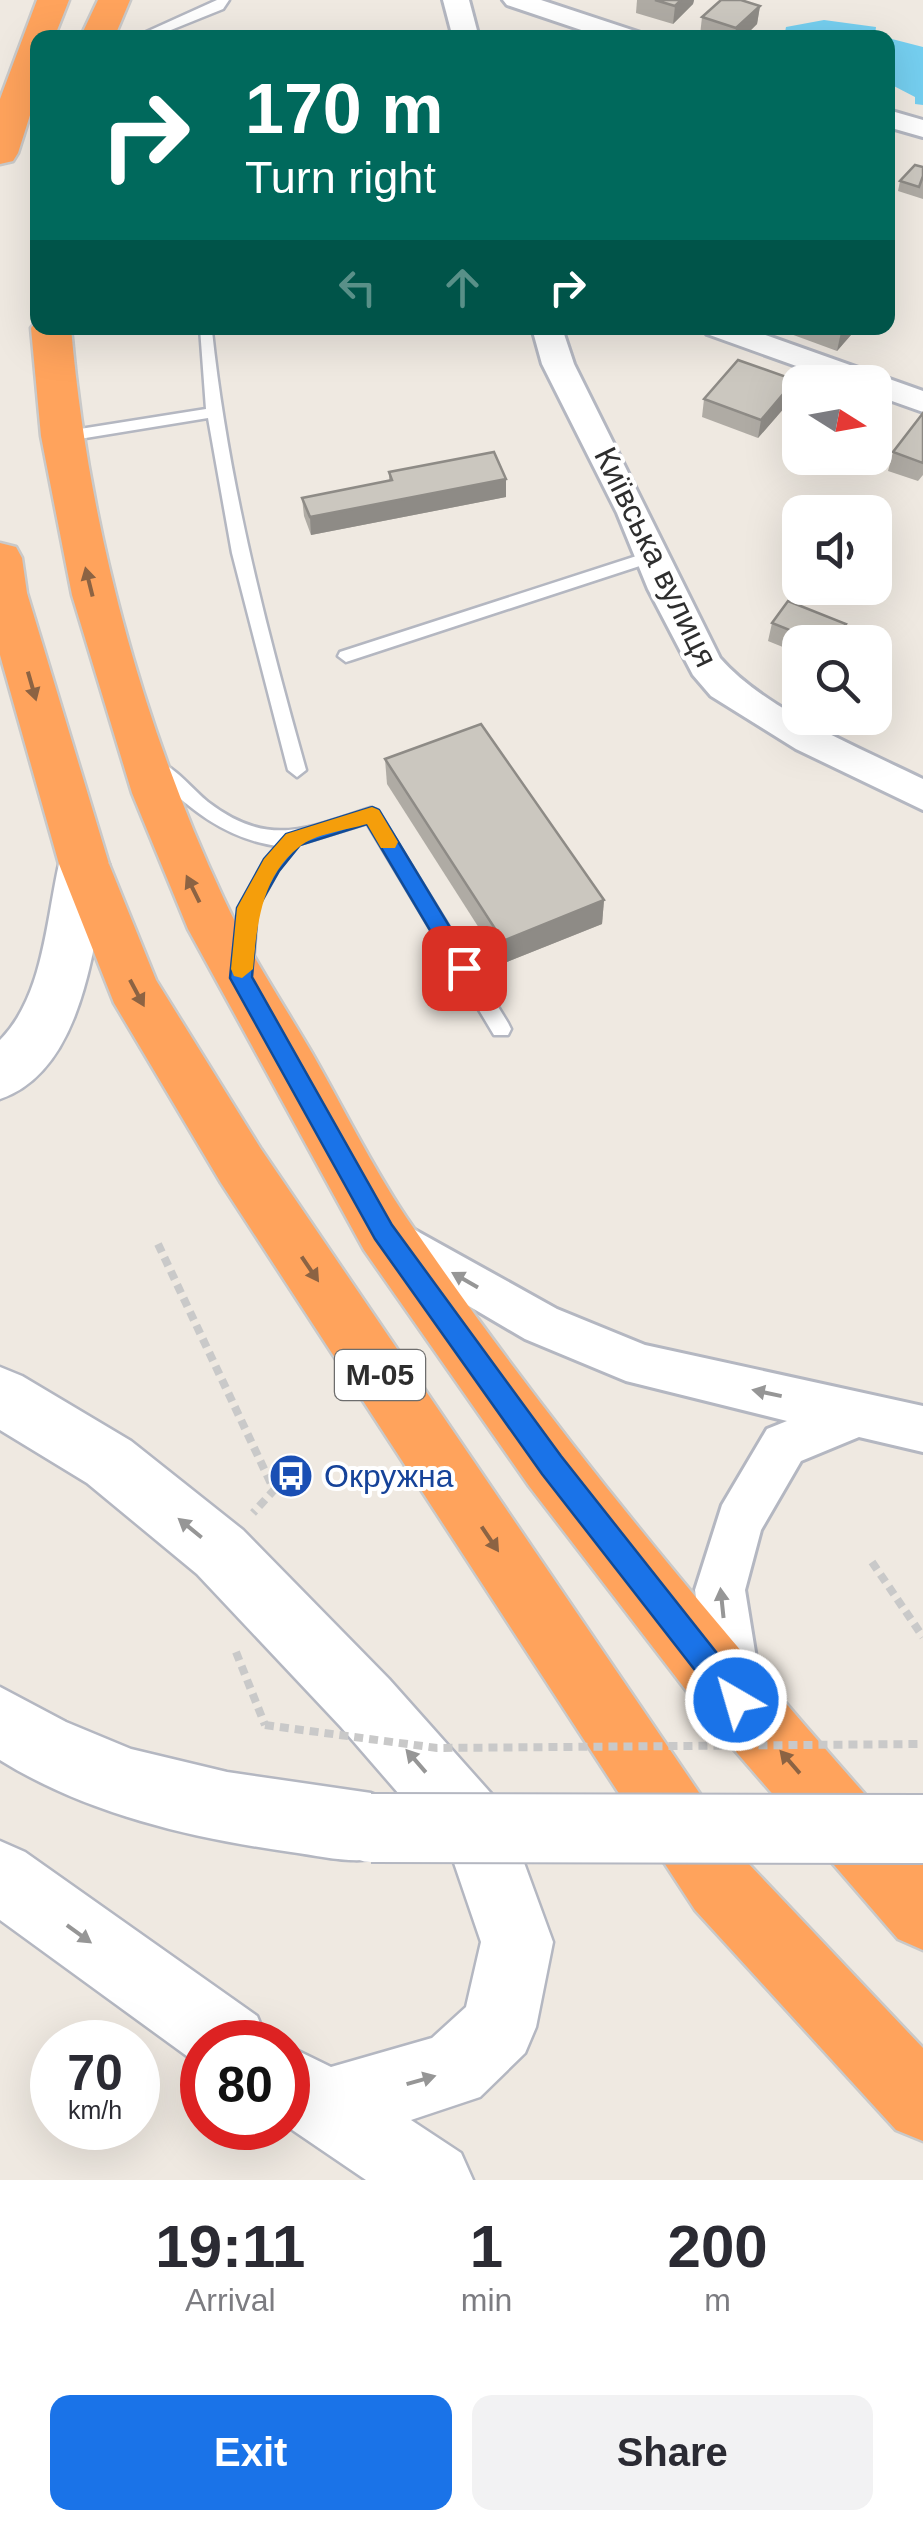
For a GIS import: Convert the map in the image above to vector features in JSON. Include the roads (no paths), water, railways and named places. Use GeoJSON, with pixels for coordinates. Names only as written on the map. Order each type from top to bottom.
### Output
{"type":"FeatureCollection","features":[{"type":"Feature","properties":{"kind":"highway"},"geometry":{"type":"LineString","coordinates":[[39,30],[53,0]]}},
{"type":"Feature","properties":{"kind":"highway"},"geometry":{"type":"LineString","coordinates":[[101,30],[114,0]]}},
{"type":"Feature","properties":{"kind":"highway"},"geometry":{"type":"LineString","coordinates":[[0,153],[30,59]]}},
{"type":"Feature","properties":{"kind":"highway","name":"М-05"},"geometry":{"type":"LineString","coordinates":[[51,335],[54,402],[93,597],[181,863],[241,978],[384,1232],[552,1465],[736,1700],[923,1914]]}},
{"type":"Feature","properties":{"kind":"highway","name":"М-05"},"geometry":{"type":"LineString","coordinates":[[0,558],[5,593],[84,864],[133,988],[242,1166],[720,1885],[923,2103]]}},
{"type":"Feature","properties":{"kind":"main road"},"geometry":{"type":"LineString","coordinates":[[0,1076],[39,1036],[58,988],[84,864]]}},
{"type":"Feature","properties":{"kind":"main road"},"geometry":{"type":"LineString","coordinates":[[0,1396],[109,1462],[220,1552],[365,1703],[480,1833],[517,1942],[499,2027],[453,2070],[310,2094]]}},
{"type":"Feature","properties":{"kind":"main road"},"geometry":{"type":"LineString","coordinates":[[0,1722],[24,1738],[132,1784],[247,1812],[371,1828],[923,1830]]}},
{"type":"Feature","properties":{"kind":"main road"},"geometry":{"type":"LineString","coordinates":[[0,1877],[200,2020]]}},
{"type":"Feature","properties":{"kind":"main road"},"geometry":{"type":"LineString","coordinates":[[310,2097],[434,2180]]}},
{"type":"Feature","properties":{"kind":"street"},"geometry":{"type":"LineString","coordinates":[[456,0],[464,30]]}},
{"type":"Feature","properties":{"kind":"street"},"geometry":{"type":"LineString","coordinates":[[516,0],[608,30]]}},
{"type":"Feature","properties":{"kind":"street"},"geometry":{"type":"LineString","coordinates":[[895,120],[923,130]]}},
{"type":"Feature","properties":{"kind":"street","name":"Київська вулиця"},"geometry":{"type":"LineString","coordinates":[[549,335],[558,364],[620,483],[706,666],[724,687],[809,739],[923,796]]}},
{"type":"Feature","properties":{"kind":"street"},"geometry":{"type":"LineString","coordinates":[[737,335],[820,365]]}},
{"type":"Feature","properties":{"kind":"street"},"geometry":{"type":"LineString","coordinates":[[892,391],[923,402]]}},
{"type":"Feature","properties":{"kind":"street"},"geometry":{"type":"LineString","coordinates":[[384,1232],[541,1324],[644,1366],[923,1429]]}},
{"type":"Feature","properties":{"kind":"street"},"geometry":{"type":"LineString","coordinates":[[736,1700],[720,1590],[739,1522],[784,1445],[862,1413]]}},
{"type":"Feature","properties":{"kind":"lane"},"geometry":{"type":"LineString","coordinates":[[159,30],[219,6],[223,0]]}},
{"type":"Feature","properties":{"kind":"lane"},"geometry":{"type":"LineString","coordinates":[[205,335],[212,412],[240,565],[297,770]]}},
{"type":"Feature","properties":{"kind":"lane"},"geometry":{"type":"LineString","coordinates":[[61,437],[212,412]]}},
{"type":"Feature","properties":{"kind":"lane"},"geometry":{"type":"LineString","coordinates":[[346,656],[652,556]]}},
{"type":"Feature","properties":{"kind":"lane"},"geometry":{"type":"LineString","coordinates":[[142,751],[198,808],[248,833],[293,839],[372,815],[501,1029]]}},
{"type":"Feature","properties":{"kind":"lane"},"geometry":{"type":"LineString","coordinates":[[241,978],[248,908],[272,865],[293,839]]}},
{"type":"Feature","properties":{"kind":"water"},"geometry":{"type":"Polygon","coordinates":[[[824,20],[876,27],[785,30],[824,20]]]}},
{"type":"Feature","properties":{"kind":"water"},"geometry":{"type":"Polygon","coordinates":[[[895,40],[923,47],[923,105],[915,104],[915,97],[895,87],[895,40]]]}},
{"type":"Feature","properties":{"kind":"place","name":"Окружна"},"geometry":{"type":"Point","coordinates":[291,1476]}}]}
